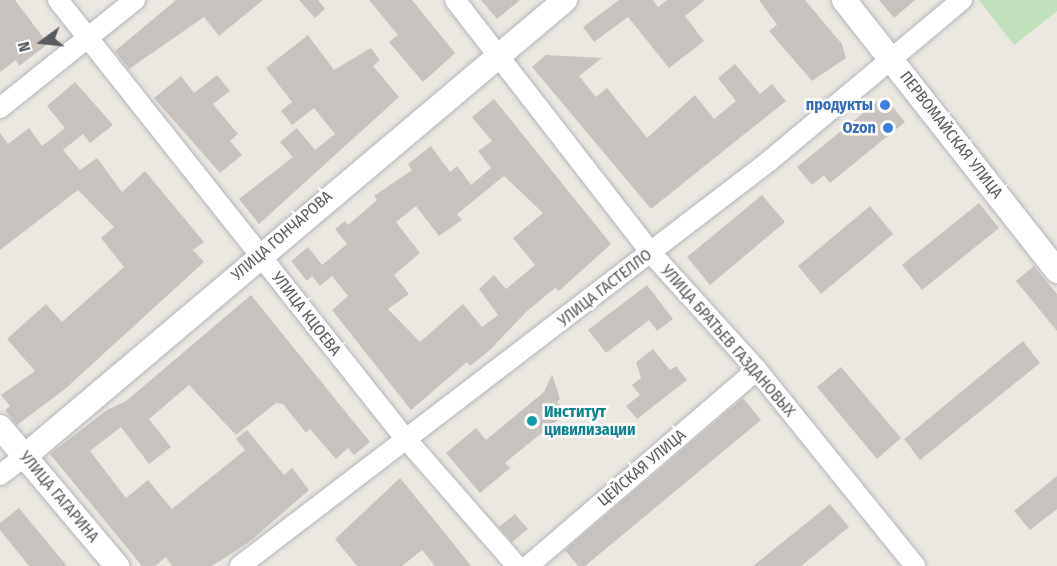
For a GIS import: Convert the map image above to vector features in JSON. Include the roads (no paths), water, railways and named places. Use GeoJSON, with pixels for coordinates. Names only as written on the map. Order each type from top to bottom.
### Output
{"type":"FeatureCollection","features":[{"type":"Feature","properties":{"kind":"street","name":"УЛИЦА КЦОЕВА"},"geometry":{"type":"LineString","coordinates":[[58,0],[407,441],[517,566]]}},
{"type":"Feature","properties":{"kind":"street"},"geometry":{"type":"LineString","coordinates":[[0,108],[135,0]]}},
{"type":"Feature","properties":{"kind":"street","name":"УЛИЦА БРАТЬЕВ ГАЗДАНОВЫХ"},"geometry":{"type":"LineString","coordinates":[[455,0],[651,253],[757,370],[915,566]]}},
{"type":"Feature","properties":{"kind":"street","name":"УЛИЦА ГОНЧАРОВА"},"geometry":{"type":"LineString","coordinates":[[0,475],[497,54],[565,0]]}},
{"type":"Feature","properties":{"kind":"street","name":"ПЕРВОМАЙСКАЯ УЛИЦА"},"geometry":{"type":"LineString","coordinates":[[844,0],[1057,271]]}},
{"type":"Feature","properties":{"kind":"street","name":"УЛИЦА ГАСТЕЛЛО"},"geometry":{"type":"LineString","coordinates":[[240,566],[651,253],[892,60],[962,0]]}},
{"type":"Feature","properties":{"kind":"street","name":"ЦЕЙСКАЯ УЛИЦА"},"geometry":{"type":"LineString","coordinates":[[528,566],[757,370]]}},
{"type":"Feature","properties":{"kind":"street","name":"УЛИЦА ГАГАРИНА"},"geometry":{"type":"LineString","coordinates":[[0,427],[117,566]]}},
{"type":"Feature","properties":{"kind":"place","name":"продукты"},"geometry":{"type":"Point","coordinates":[885,105]}},
{"type":"Feature","properties":{"kind":"place","name":"Ozon"},"geometry":{"type":"Point","coordinates":[888,128]}},
{"type":"Feature","properties":{"kind":"place","name":"Институт цивилизации"},"geometry":{"type":"Point","coordinates":[532,421]}}]}
